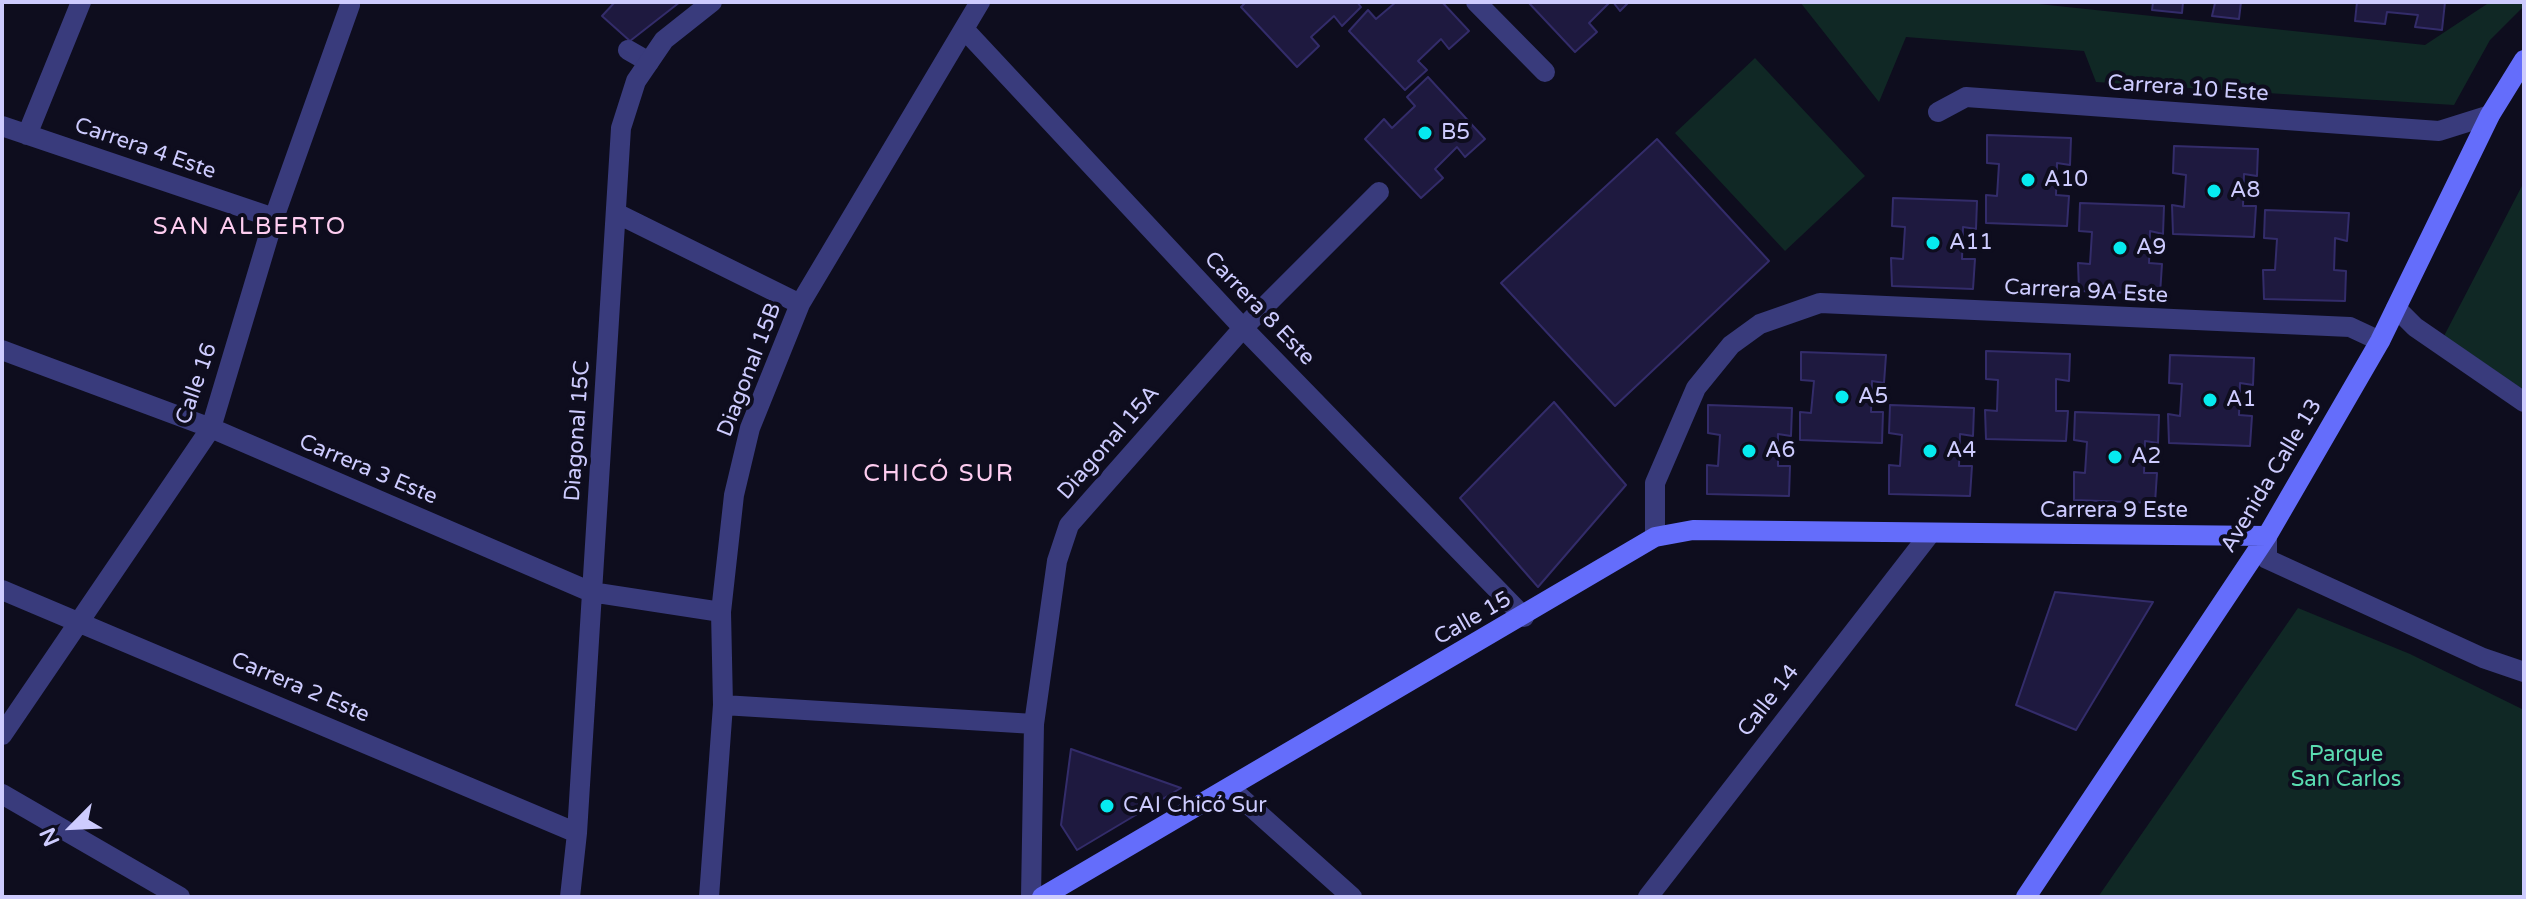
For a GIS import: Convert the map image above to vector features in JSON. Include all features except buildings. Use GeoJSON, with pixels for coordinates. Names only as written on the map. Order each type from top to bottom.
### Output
{"type":"FeatureCollection","features":[{"type":"Feature","properties":{"kind":"street"},"geometry":{"type":"LineString","coordinates":[[27,135],[81,2]]}},
{"type":"Feature","properties":{"kind":"street","name":"Diagonal 15C"},"geometry":{"type":"LineString","coordinates":[[570,897],[577,833],[621,128],[636,81],[664,40],[712,2]]}},
{"type":"Feature","properties":{"kind":"street","name":"Diagonal 15B"},"geometry":{"type":"LineString","coordinates":[[709,897],[723,705],[721,612],[734,495],[750,428],[800,304],[980,2]]}},
{"type":"Feature","properties":{"kind":"street"},"geometry":{"type":"LineString","coordinates":[[1476,2],[1545,72]]}},
{"type":"Feature","properties":{"kind":"street","name":"Calle 16"},"geometry":{"type":"LineString","coordinates":[[2,735],[211,428],[274,218],[350,5]]}},
{"type":"Feature","properties":{"kind":"street","name":"Carrera 8 Este"},"geometry":{"type":"LineString","coordinates":[[964,29],[1243,328],[1524,617]]}},
{"type":"Feature","properties":{"kind":"street"},"geometry":{"type":"LineString","coordinates":[[628,50],[649,62]]}},
{"type":"Feature","properties":{"kind":"street","name":"Avenida Calle 13"},"geometry":{"type":"LineString","coordinates":[[2026,897],[2267,536],[2380,341],[2490,115],[2524,60]]}},
{"type":"Feature","properties":{"kind":"street","name":"Carrera 10 Este"},"geometry":{"type":"LineString","coordinates":[[1938,112],[1966,97],[2439,131],[2490,115]]}},
{"type":"Feature","properties":{"kind":"street","name":"Carrera 4 Este"},"geometry":{"type":"LineString","coordinates":[[2,126],[274,218]]}},
{"type":"Feature","properties":{"kind":"street","name":"Diagonal 15A"},"geometry":{"type":"LineString","coordinates":[[1031,897],[1034,724],[1057,561],[1069,525],[1243,328],[1379,192]]}},
{"type":"Feature","properties":{"kind":"street"},"geometry":{"type":"LineString","coordinates":[[618,214],[800,304]]}},
{"type":"Feature","properties":{"kind":"street","name":"Carrera 9A Este"},"geometry":{"type":"LineString","coordinates":[[1655,537],[1655,483],[1696,388],[1731,345],[1760,324],[1820,303],[2350,327],[2380,341]]}},
{"type":"Feature","properties":{"kind":"street"},"geometry":{"type":"LineString","coordinates":[[2396,308],[2415,327],[2524,402]]}},
{"type":"Feature","properties":{"kind":"street","name":"Carrera 3 Este"},"geometry":{"type":"LineString","coordinates":[[2,350],[211,428],[591,592],[721,612]]}},
{"type":"Feature","properties":{"kind":"street","name":"Carrera 9 Este"},"geometry":{"type":"LineString","coordinates":[[1655,537],[1693,530],[1929,535],[2267,536]]}},
{"type":"Feature","properties":{"kind":"street","name":"Calle 14"},"geometry":{"type":"LineString","coordinates":[[1648,897],[1929,535]]}},
{"type":"Feature","properties":{"kind":"street"},"geometry":{"type":"LineString","coordinates":[[2267,536],[2267,559],[2483,658],[2524,672]]}},
{"type":"Feature","properties":{"kind":"street","name":"Calle 15"},"geometry":{"type":"LineString","coordinates":[[1042,897],[1524,617],[1655,537]]}},
{"type":"Feature","properties":{"kind":"street","name":"Carrera 2 Este"},"geometry":{"type":"LineString","coordinates":[[2,590],[82,621],[577,833]]}},
{"type":"Feature","properties":{"kind":"street"},"geometry":{"type":"LineString","coordinates":[[723,705],[1034,724]]}},
{"type":"Feature","properties":{"kind":"street"},"geometry":{"type":"LineString","coordinates":[[1230,788],[1352,897]]}},
{"type":"Feature","properties":{"kind":"street"},"geometry":{"type":"LineString","coordinates":[[2,794],[180,897]]}},
{"type":"Feature","properties":{"kind":"green space"},"geometry":{"type":"Polygon","coordinates":[[[1800,2],[2020,2],[2425,45],[2490,2],[2524,2],[2524,6],[2490,40],[2454,105],[2096,82],[2084,51],[1906,37],[1879,102],[1800,2]]]}},
{"type":"Feature","properties":{"kind":"green space"},"geometry":{"type":"Polygon","coordinates":[[[1755,58],[1865,176],[1785,251],[1675,133],[1755,58]]]}},
{"type":"Feature","properties":{"kind":"green space"},"geometry":{"type":"Polygon","coordinates":[[[2524,182],[2524,390],[2444,336],[2524,182]]]}},
{"type":"Feature","properties":{"kind":"green space","name":"Parque San Carlos"},"geometry":{"type":"Polygon","coordinates":[[[2298,608],[2410,654],[2524,710],[2524,897],[2098,897],[2298,608]]]}},
{"type":"Feature","properties":{"kind":"place","name":"B5"},"geometry":{"type":"Point","coordinates":[1425,133]}},
{"type":"Feature","properties":{"kind":"place","name":"A10"},"geometry":{"type":"Point","coordinates":[2028,180]}},
{"type":"Feature","properties":{"kind":"place","name":"A8"},"geometry":{"type":"Point","coordinates":[2214,191]}},
{"type":"Feature","properties":{"kind":"place","name":"A11"},"geometry":{"type":"Point","coordinates":[1933,243]}},
{"type":"Feature","properties":{"kind":"place","name":"A9"},"geometry":{"type":"Point","coordinates":[2120,248]}},
{"type":"Feature","properties":{"kind":"place","name":"A5"},"geometry":{"type":"Point","coordinates":[1842,397]}},
{"type":"Feature","properties":{"kind":"place","name":"A1"},"geometry":{"type":"Point","coordinates":[2210,400]}},
{"type":"Feature","properties":{"kind":"place","name":"A6"},"geometry":{"type":"Point","coordinates":[1749,451]}},
{"type":"Feature","properties":{"kind":"place","name":"A4"},"geometry":{"type":"Point","coordinates":[1930,451]}},
{"type":"Feature","properties":{"kind":"place","name":"A2"},"geometry":{"type":"Point","coordinates":[2115,457]}},
{"type":"Feature","properties":{"kind":"place","name":"CAI Chicó Sur"},"geometry":{"type":"Point","coordinates":[1107,806]}},
{"type":"Feature","properties":{"kind":"district","name":"SAN ALBERTO"},"geometry":{"type":"Point","coordinates":[250,228]}},
{"type":"Feature","properties":{"kind":"district","name":"CHICÓ SUR"},"geometry":{"type":"Point","coordinates":[939,475]}}]}
